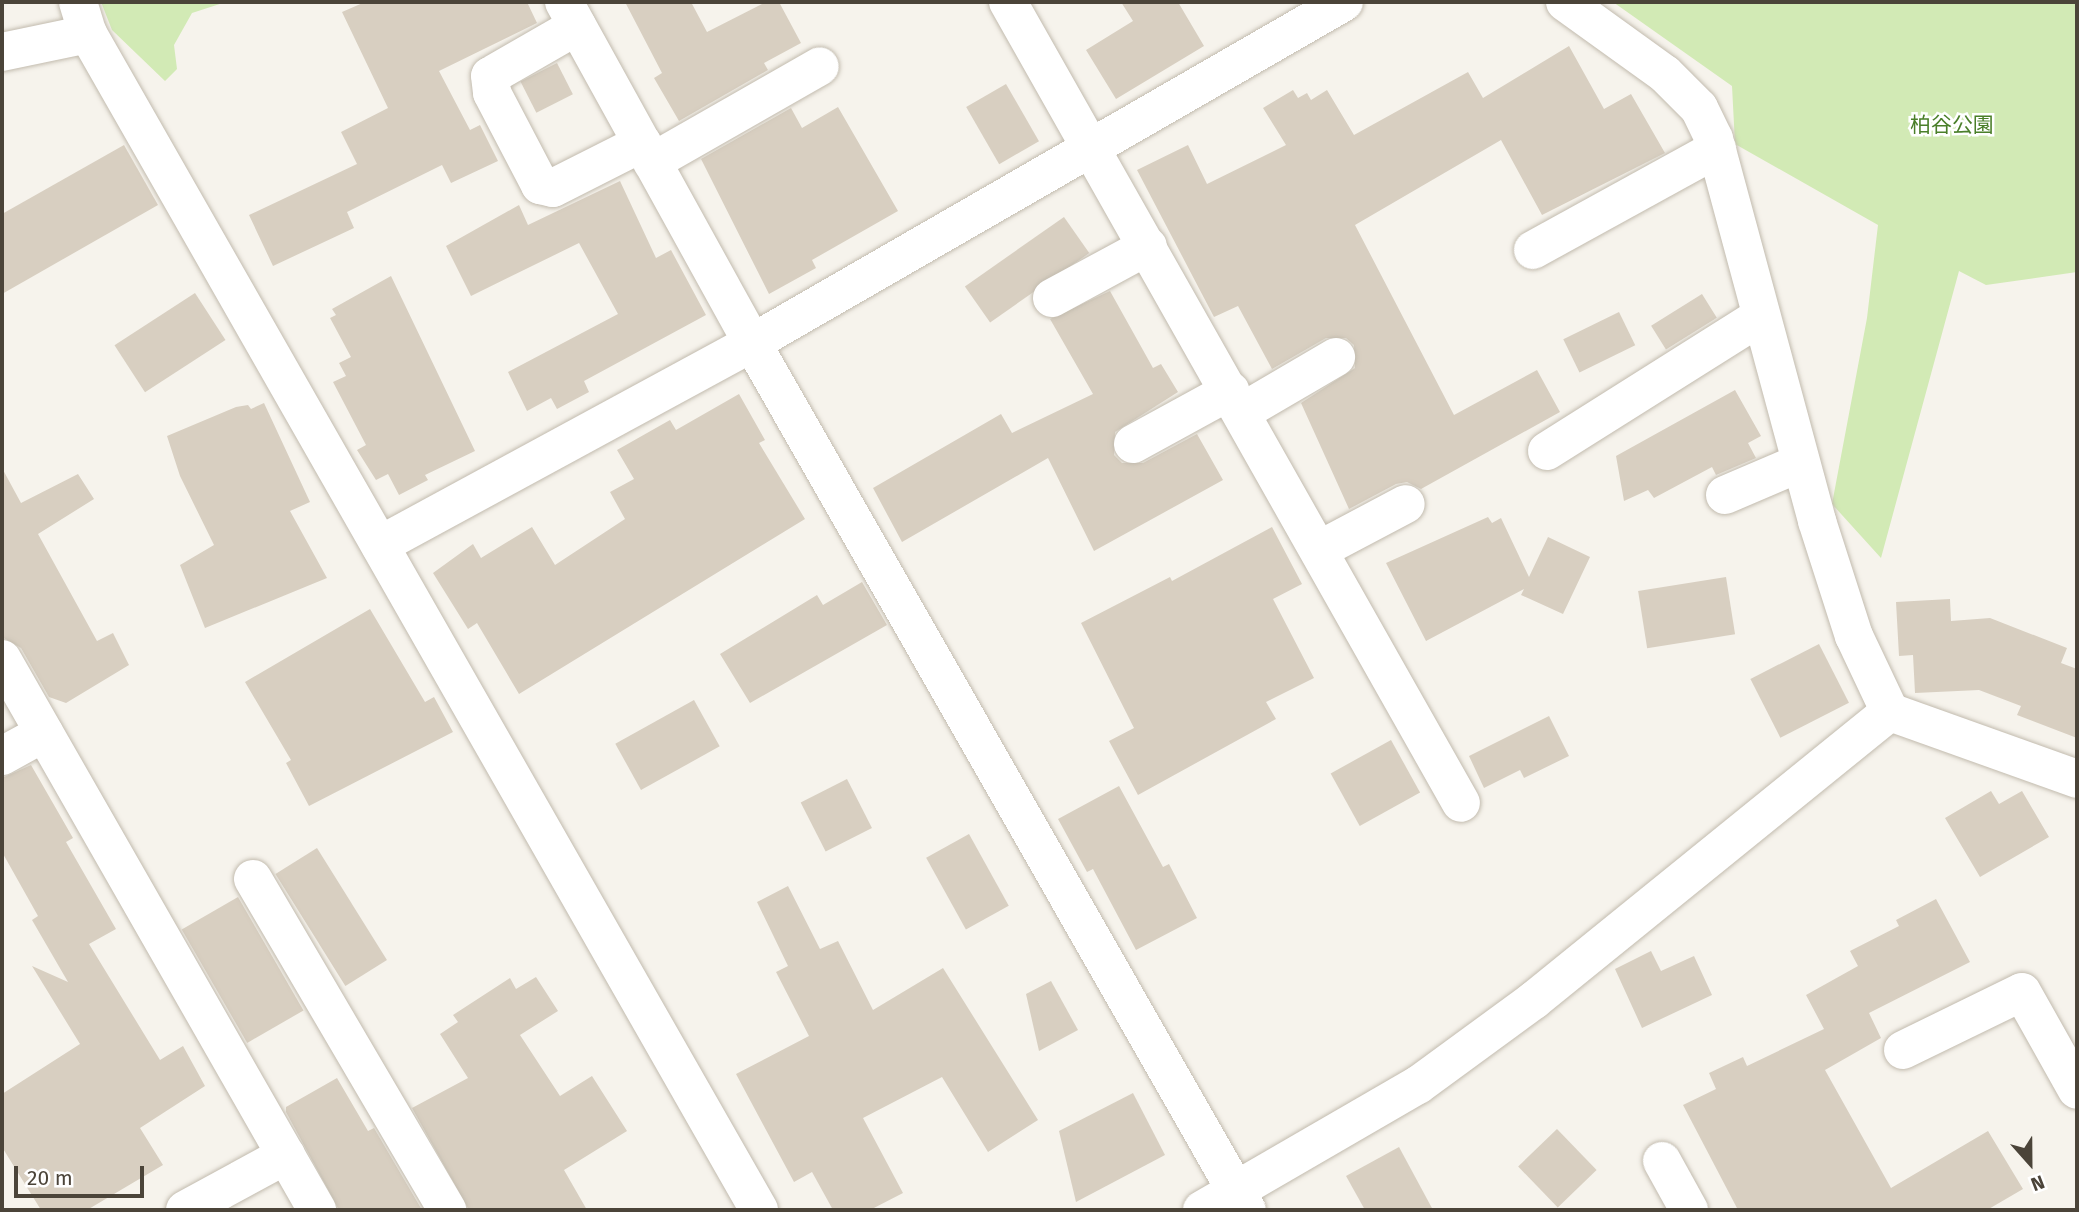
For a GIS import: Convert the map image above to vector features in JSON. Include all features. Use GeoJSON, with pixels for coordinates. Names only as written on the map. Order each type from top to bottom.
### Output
{"type":"FeatureCollection","features":[{"type":"Feature","properties":{"kind":"street"},"geometry":{"type":"LineString","coordinates":[[1008,2],[1092,146],[1461,803]]}},
{"type":"Feature","properties":{"kind":"street"},"geometry":{"type":"LineString","coordinates":[[380,545],[752,343],[1344,2]]}},
{"type":"Feature","properties":{"kind":"street"},"geometry":{"type":"LineString","coordinates":[[1565,2],[1665,74],[1699,108],[1717,149],[1800,463],[1854,636],[1890,712],[2077,779]]}},
{"type":"Feature","properties":{"kind":"street"},"geometry":{"type":"LineString","coordinates":[[820,66],[647,153],[553,188],[540,185],[492,93],[490,76],[570,14],[647,153],[752,343],[1242,1201]]}},
{"type":"Feature","properties":{"kind":"street"},"geometry":{"type":"LineString","coordinates":[[2,52],[83,18],[759,1210]]}},
{"type":"Feature","properties":{"kind":"street"},"geometry":{"type":"LineString","coordinates":[[1532,250],[1717,149]]}},
{"type":"Feature","properties":{"kind":"street"},"geometry":{"type":"LineString","coordinates":[[1052,298],[1148,246]]}},
{"type":"Feature","properties":{"kind":"street"},"geometry":{"type":"LineString","coordinates":[[1547,450],[1760,316]]}},
{"type":"Feature","properties":{"kind":"street"},"geometry":{"type":"LineString","coordinates":[[1133,444],[1336,357]]}},
{"type":"Feature","properties":{"kind":"street"},"geometry":{"type":"LineString","coordinates":[[1724,495],[1800,463]]}},
{"type":"Feature","properties":{"kind":"street"},"geometry":{"type":"LineString","coordinates":[[1319,550],[1406,504]]}},
{"type":"Feature","properties":{"kind":"street"},"geometry":{"type":"LineString","coordinates":[[2,659],[317,1210]]}},
{"type":"Feature","properties":{"kind":"street"},"geometry":{"type":"LineString","coordinates":[[1202,1210],[1242,1201],[1418,1085],[1545,991],[1890,712]]}},
{"type":"Feature","properties":{"kind":"street"},"geometry":{"type":"LineString","coordinates":[[2,756],[44,733]]}},
{"type":"Feature","properties":{"kind":"street"},"geometry":{"type":"LineString","coordinates":[[253,879],[447,1210]]}},
{"type":"Feature","properties":{"kind":"street"},"geometry":{"type":"LineString","coordinates":[[1903,1050],[2022,992],[2077,1090]]}},
{"type":"Feature","properties":{"kind":"street"},"geometry":{"type":"LineString","coordinates":[[185,1210],[286,1155]]}},
{"type":"Feature","properties":{"kind":"street"},"geometry":{"type":"LineString","coordinates":[[1661,1161],[1689,1210]]}},
{"type":"Feature","properties":{"kind":"green space"},"geometry":{"type":"Polygon","coordinates":[[[101,2],[226,2],[192,13],[174,45],[177,69],[165,81],[112,30],[101,2]]]}},
{"type":"Feature","properties":{"kind":"green space","name":"柏谷公園"},"geometry":{"type":"Polygon","coordinates":[[[1613,2],[2077,2],[2077,272],[1986,285],[1959,271],[1881,558],[1832,504],[1867,318],[1878,225],[1735,144],[1732,86],[1613,2]]]}},
{"type":"Feature","properties":{"kind":"building"},"geometry":{"type":"Polygon","coordinates":[[[365,2],[527,2],[537,23],[439,71],[470,130],[480,125],[498,161],[451,183],[442,165],[347,212],[354,228],[273,266],[249,215],[357,164],[341,132],[388,108],[342,12],[365,2]]]}},
{"type":"Feature","properties":{"kind":"building"},"geometry":{"type":"Polygon","coordinates":[[[625,2],[691,2],[707,32],[766,2],[779,2],[801,43],[764,63],[768,70],[679,121],[654,78],[662,73],[625,2]]]}},
{"type":"Feature","properties":{"kind":"building"},"geometry":{"type":"Polygon","coordinates":[[[1121,2],[1178,2],[1204,46],[1116,99],[1086,50],[1133,21],[1121,2]]]}},
{"type":"Feature","properties":{"kind":"building"},"geometry":{"type":"Polygon","coordinates":[[[1569,46],[1604,109],[1631,94],[1665,153],[1542,215],[1501,140],[1355,225],[1454,415],[1537,370],[1560,412],[1421,489],[1407,482],[1396,484],[1349,509],[1301,403],[1355,368],[1354,345],[1346,338],[1326,338],[1272,369],[1238,306],[1214,317],[1137,170],[1188,145],[1207,184],[1286,145],[1263,108],[1293,90],[1298,98],[1307,93],[1311,100],[1327,90],[1354,135],[1468,72],[1483,98],[1569,46]]]}},
{"type":"Feature","properties":{"kind":"building"},"geometry":{"type":"Polygon","coordinates":[[[557,63],[573,94],[536,113],[520,82],[557,63]]]}},
{"type":"Feature","properties":{"kind":"building"},"geometry":{"type":"Polygon","coordinates":[[[1006,84],[1039,141],[999,164],[966,107],[1006,84]]]}},
{"type":"Feature","properties":{"kind":"building"},"geometry":{"type":"Polygon","coordinates":[[[838,107],[898,211],[812,260],[816,268],[769,294],[701,159],[791,108],[802,128],[838,107]]]}},
{"type":"Feature","properties":{"kind":"building"},"geometry":{"type":"Polygon","coordinates":[[[124,145],[158,205],[2,294],[2,214],[124,145]]]}},
{"type":"Feature","properties":{"kind":"building"},"geometry":{"type":"Polygon","coordinates":[[[620,181],[656,258],[671,250],[706,315],[584,381],[589,392],[557,409],[551,398],[527,411],[508,372],[618,314],[579,243],[471,296],[446,246],[519,205],[528,225],[620,181]]]}},
{"type":"Feature","properties":{"kind":"building"},"geometry":{"type":"Polygon","coordinates":[[[1064,217],[1089,253],[990,322],[965,286],[1064,217]]]}},
{"type":"Feature","properties":{"kind":"building"},"geometry":{"type":"Polygon","coordinates":[[[391,276],[475,451],[425,475],[428,480],[399,495],[388,474],[376,480],[357,450],[366,445],[333,382],[346,376],[339,363],[351,357],[330,318],[336,315],[332,309],[391,276]]]}},
{"type":"Feature","properties":{"kind":"building"},"geometry":{"type":"Polygon","coordinates":[[[1110,291],[1153,368],[1161,364],[1178,392],[1115,432],[1114,455],[1122,463],[1143,463],[1197,434],[1223,480],[1094,551],[1048,458],[902,542],[873,488],[1001,414],[1012,433],[1093,394],[1050,319],[1110,291]]]}},
{"type":"Feature","properties":{"kind":"building"},"geometry":{"type":"Polygon","coordinates":[[[195,293],[225,340],[145,392],[114,345],[195,293]]]}},
{"type":"Feature","properties":{"kind":"building"},"geometry":{"type":"Polygon","coordinates":[[[1702,294],[1717,318],[1666,350],[1651,326],[1702,294]]]}},
{"type":"Feature","properties":{"kind":"building"},"geometry":{"type":"Polygon","coordinates":[[[1619,312],[1635,345],[1579,372],[1563,339],[1619,312]]]}},
{"type":"Feature","properties":{"kind":"building"},"geometry":{"type":"Polygon","coordinates":[[[1735,390],[1761,436],[1748,443],[1756,458],[1716,475],[1712,467],[1654,498],[1648,490],[1624,501],[1616,456],[1735,390]]]}},
{"type":"Feature","properties":{"kind":"building"},"geometry":{"type":"Polygon","coordinates":[[[739,394],[765,440],[759,443],[805,519],[519,694],[477,623],[468,629],[433,573],[473,544],[481,558],[532,527],[555,565],[625,519],[610,492],[634,479],[617,450],[670,420],[676,430],[739,394]]]}},
{"type":"Feature","properties":{"kind":"building"},"geometry":{"type":"Polygon","coordinates":[[[264,403],[310,502],[290,511],[327,578],[205,628],[180,565],[214,545],[180,476],[167,436],[236,407],[248,405],[251,409],[264,403]]]}},
{"type":"Feature","properties":{"kind":"building"},"geometry":{"type":"Polygon","coordinates":[[[2,468],[21,503],[78,474],[94,499],[38,534],[97,641],[113,633],[129,665],[66,703],[49,697],[21,648],[2,637],[2,468]]]}},
{"type":"Feature","properties":{"kind":"building"},"geometry":{"type":"Polygon","coordinates":[[[1488,517],[1492,523],[1501,518],[1529,577],[1548,537],[1590,557],[1563,614],[1521,595],[1524,589],[1426,641],[1386,563],[1488,517]]]}},
{"type":"Feature","properties":{"kind":"building"},"geometry":{"type":"Polygon","coordinates":[[[1272,527],[1302,584],[1273,599],[1314,678],[1266,702],[1276,719],[1138,795],[1109,741],[1134,728],[1081,623],[1170,577],[1172,581],[1272,527]]]}},
{"type":"Feature","properties":{"kind":"building"},"geometry":{"type":"Polygon","coordinates":[[[1726,577],[1735,634],[1647,648],[1638,591],[1726,577]]]}},
{"type":"Feature","properties":{"kind":"building"},"geometry":{"type":"Polygon","coordinates":[[[862,582],[887,625],[750,703],[720,654],[817,595],[823,605],[862,582]]]}},
{"type":"Feature","properties":{"kind":"building"},"geometry":{"type":"Polygon","coordinates":[[[1950,599],[1951,621],[1990,618],[2067,648],[2061,663],[2077,669],[2077,738],[2017,715],[2021,706],[1979,690],[1915,693],[1913,655],[1899,656],[1896,602],[1950,599]]]}},
{"type":"Feature","properties":{"kind":"building"},"geometry":{"type":"Polygon","coordinates":[[[370,609],[425,702],[434,697],[453,732],[309,806],[286,763],[291,760],[245,682],[370,609]]]}},
{"type":"Feature","properties":{"kind":"building"},"geometry":{"type":"Polygon","coordinates":[[[1819,644],[1849,703],[1780,738],[1750,679],[1819,644]]]}},
{"type":"Feature","properties":{"kind":"building"},"geometry":{"type":"Polygon","coordinates":[[[694,700],[720,746],[641,790],[615,744],[694,700]]]}},
{"type":"Feature","properties":{"kind":"building"},"geometry":{"type":"Polygon","coordinates":[[[1549,716],[1569,756],[1524,778],[1520,770],[1484,788],[1469,756],[1549,716]]]}},
{"type":"Feature","properties":{"kind":"building"},"geometry":{"type":"Polygon","coordinates":[[[1391,740],[1420,792],[1360,826],[1331,773],[1391,740]]]}},
{"type":"Feature","properties":{"kind":"building"},"geometry":{"type":"Polygon","coordinates":[[[31,765],[73,838],[66,842],[116,929],[89,944],[160,1060],[183,1046],[205,1086],[140,1128],[163,1165],[87,1210],[41,1210],[2,1147],[2,1094],[80,1044],[32,966],[68,982],[32,920],[38,916],[2,852],[2,778],[31,765]]]}},
{"type":"Feature","properties":{"kind":"building"},"geometry":{"type":"Polygon","coordinates":[[[847,779],[872,828],[826,852],[801,803],[847,779]]]}},
{"type":"Feature","properties":{"kind":"building"},"geometry":{"type":"Polygon","coordinates":[[[1119,786],[1163,867],[1169,864],[1197,918],[1136,950],[1093,869],[1087,872],[1058,819],[1119,786]]]}},
{"type":"Feature","properties":{"kind":"building"},"geometry":{"type":"Polygon","coordinates":[[[1991,791],[1999,804],[2022,791],[2049,837],[1980,877],[1945,818],[1991,791]]]}},
{"type":"Feature","properties":{"kind":"building"},"geometry":{"type":"Polygon","coordinates":[[[969,834],[1009,906],[966,929],[926,858],[969,834]]]}},
{"type":"Feature","properties":{"kind":"building"},"geometry":{"type":"Polygon","coordinates":[[[317,848],[387,960],[345,986],[275,874],[317,848]]]}},
{"type":"Feature","properties":{"kind":"building"},"geometry":{"type":"Polygon","coordinates":[[[788,886],[820,949],[838,941],[873,1010],[943,968],[1038,1120],[988,1152],[942,1077],[863,1118],[903,1193],[870,1210],[833,1210],[812,1172],[794,1182],[736,1074],[809,1036],[776,972],[788,966],[757,902],[788,886]]]}},
{"type":"Feature","properties":{"kind":"building"},"geometry":{"type":"Polygon","coordinates":[[[238,897],[304,1010],[247,1043],[182,929],[238,897]]]}},
{"type":"Feature","properties":{"kind":"building"},"geometry":{"type":"Polygon","coordinates":[[[1936,899],[1970,962],[1869,1013],[1881,1038],[1825,1070],[1891,1188],[1988,1131],[2023,1189],[1987,1210],[1738,1210],[1683,1105],[1716,1089],[1709,1073],[1743,1057],[1747,1066],[1824,1029],[1806,995],[1858,966],[1850,951],[1899,926],[1896,920],[1936,899]]]}},
{"type":"Feature","properties":{"kind":"building"},"geometry":{"type":"Polygon","coordinates":[[[1651,951],[1661,971],[1694,956],[1712,995],[1642,1028],[1615,969],[1651,951]]]}},
{"type":"Feature","properties":{"kind":"building"},"geometry":{"type":"Polygon","coordinates":[[[536,977],[558,1011],[520,1035],[560,1096],[592,1076],[627,1131],[564,1170],[587,1210],[469,1210],[412,1108],[468,1078],[440,1034],[458,1022],[453,1015],[510,978],[516,989],[536,977]]]}},
{"type":"Feature","properties":{"kind":"building"},"geometry":{"type":"Polygon","coordinates":[[[1051,981],[1078,1030],[1039,1051],[1026,994],[1051,981]]]}},
{"type":"Feature","properties":{"kind":"building"},"geometry":{"type":"Polygon","coordinates":[[[337,1078],[368,1131],[374,1128],[422,1210],[339,1210],[286,1112],[286,1107],[337,1078]]]}},
{"type":"Feature","properties":{"kind":"building"},"geometry":{"type":"Polygon","coordinates":[[[1133,1093],[1165,1155],[1076,1202],[1059,1131],[1133,1093]]]}},
{"type":"Feature","properties":{"kind":"building"},"geometry":{"type":"Polygon","coordinates":[[[1557,1129],[1597,1170],[1558,1208],[1518,1167],[1557,1129]]]}},
{"type":"Feature","properties":{"kind":"building"},"geometry":{"type":"Polygon","coordinates":[[[1399,1147],[1433,1210],[1365,1210],[1346,1176],[1399,1147]]]}}]}
